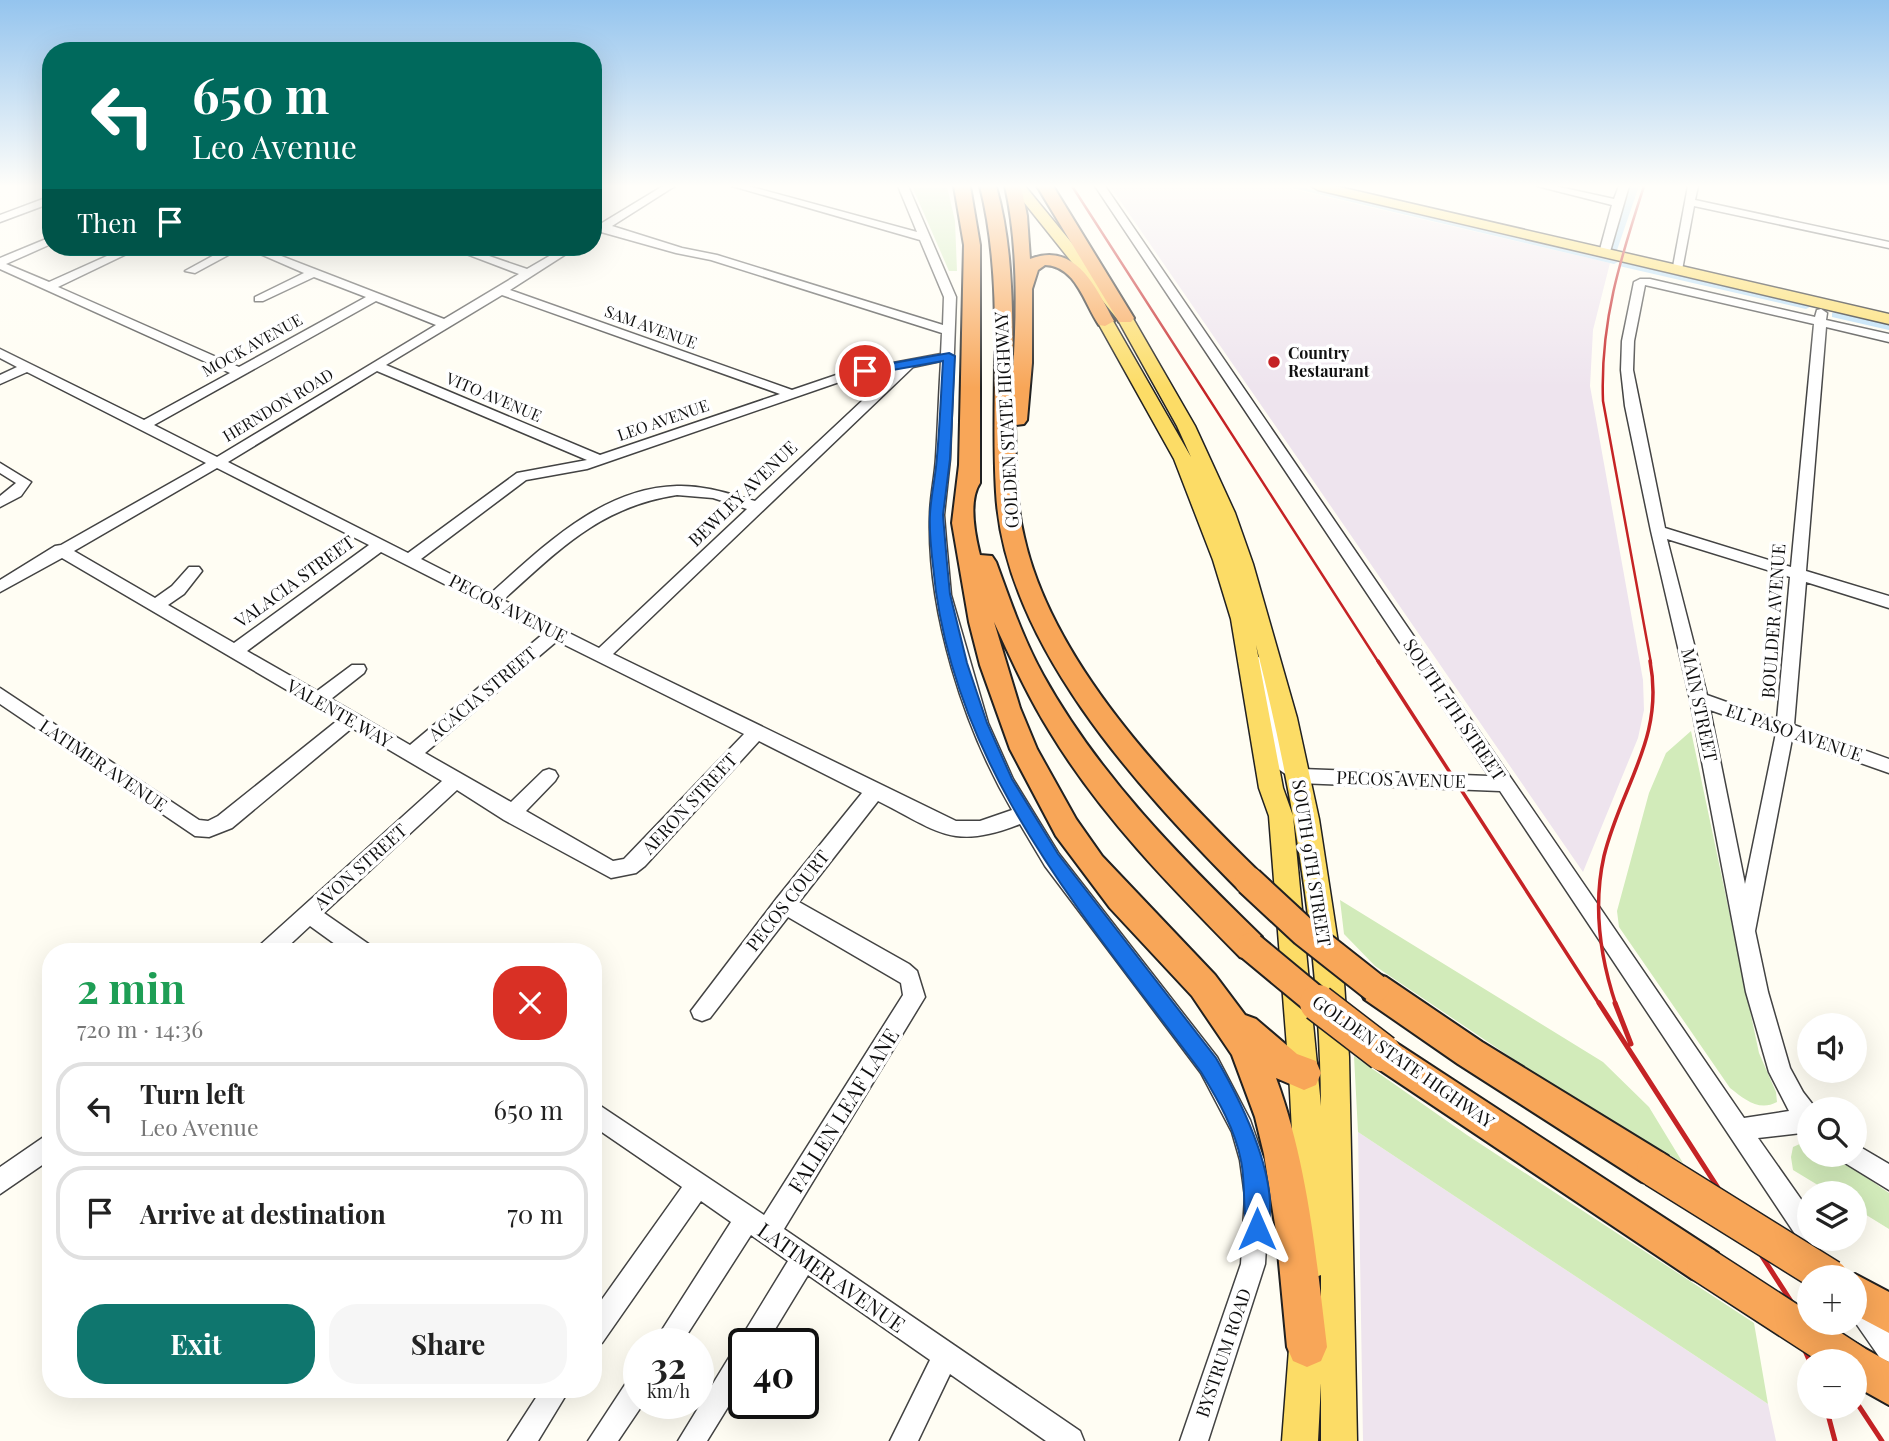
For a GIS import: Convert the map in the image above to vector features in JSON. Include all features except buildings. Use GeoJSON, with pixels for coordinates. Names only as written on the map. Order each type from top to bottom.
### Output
{"type":"FeatureCollection","features":[{"type":"Feature","properties":{"kind":"highway","name":"GOLDEN STATE HIGHWAY"},"geometry":{"type":"LineString","coordinates":[[972,253],[967,468],[974,525],[998,603],[1020,657],[1061,731],[1088,769],[1155,850],[1251,947],[1312,998],[1384,1052],[1834,1349]]}},
{"type":"Feature","properties":{"kind":"highway","name":"GOLDEN STATE HIGHWAY"},"geometry":{"type":"LineString","coordinates":[[1000,253],[1012,533],[1041,615],[1070,670],[1119,741],[1149,778],[1249,881],[1304,932],[1376,988],[1470,1053],[1809,1265]]}},
{"type":"Feature","properties":{"kind":"highway"},"geometry":{"type":"LineString","coordinates":[[1008,488],[1022,379],[1022,253]]}},
{"type":"Feature","properties":{"kind":"highway"},"geometry":{"type":"LineString","coordinates":[[1086,253],[1125,318]]}},
{"type":"Feature","properties":{"kind":"highway"},"geometry":{"type":"LineString","coordinates":[[1024,288],[1027,272],[1035,263],[1058,260],[1068,264],[1073,267],[1105,321]]}},
{"type":"Feature","properties":{"kind":"highway"},"geometry":{"type":"LineString","coordinates":[[967,468],[964,531],[981,626],[996,683],[1021,743],[1056,808],[1102,877],[1231,1021],[1255,1038],[1287,1069],[1304,1073]]}},
{"type":"Feature","properties":{"kind":"highway"},"geometry":{"type":"LineString","coordinates":[[1231,1021],[1267,1094],[1280,1139],[1307,1347]]}},
{"type":"Feature","properties":{"kind":"highway"},"geometry":{"type":"LineString","coordinates":[[1867,1300],[1889,1314]]}},
{"type":"Feature","properties":{"kind":"highway","name":"GOLDEN STATE HIGHWAY"},"geometry":{"type":"LineString","coordinates":[[1867,1371],[1889,1385]]}},
{"type":"Feature","properties":{"kind":"main road"},"geometry":{"type":"LineString","coordinates":[[1071,253],[1125,318]]}},
{"type":"Feature","properties":{"kind":"main road"},"geometry":{"type":"LineString","coordinates":[[1606,253],[1889,319]]}},
{"type":"Feature","properties":{"kind":"main road","name":"SOUTH 9TH STREET"},"geometry":{"type":"LineString","coordinates":[[1125,318],[1186,426],[1216,514],[1259,614],[1298,776],[1324,941],[1335,1057],[1339,1441]]}},
{"type":"Feature","properties":{"kind":"main road","name":"SOUTH 9TH STREET"},"geometry":{"type":"LineString","coordinates":[[1105,321],[1216,514],[1241,619],[1271,788],[1281,816],[1304,1073],[1313,1229],[1300,1441]]}},
{"type":"Feature","properties":{"kind":"main road"},"geometry":{"type":"LineString","coordinates":[[1281,816],[1284,795],[1298,776]]}},
{"type":"Feature","properties":{"kind":"main road"},"geometry":{"type":"LineString","coordinates":[[1304,1073],[1328,1067],[1335,1057]]}},
{"type":"Feature","properties":{"kind":"street"},"geometry":{"type":"LineString","coordinates":[[0,264],[23,253]]}},
{"type":"Feature","properties":{"kind":"street"},"geometry":{"type":"LineString","coordinates":[[692,253],[713,257],[940,329],[950,329]]}},
{"type":"Feature","properties":{"kind":"street","name":"BYSTRUM ROAD"},"geometry":{"type":"LineString","coordinates":[[932,253],[948,289],[950,329],[937,515],[943,594],[960,663],[979,723],[1005,782],[1081,900],[1209,1065],[1233,1109],[1252,1160],[1257,1196],[1253,1264],[1194,1441]]}},
{"type":"Feature","properties":{"kind":"street","name":"SOUTH 7TH STREET"},"geometry":{"type":"LineString","coordinates":[[1145,253],[1797,1215]]}},
{"type":"Feature","properties":{"kind":"street"},"geometry":{"type":"LineString","coordinates":[[1676,270],[1679,253]]}},
{"type":"Feature","properties":{"kind":"street"},"geometry":{"type":"LineString","coordinates":[[48,287],[116,256]]}},
{"type":"Feature","properties":{"kind":"street"},"geometry":{"type":"LineString","coordinates":[[191,271],[220,256]]}},
{"type":"Feature","properties":{"kind":"street"},"geometry":{"type":"LineString","coordinates":[[273,256],[445,324]]}},
{"type":"Feature","properties":{"kind":"street"},"geometry":{"type":"LineString","coordinates":[[478,256],[529,274]]}},
{"type":"Feature","properties":{"kind":"street","name":"HERNDON ROAD"},"geometry":{"type":"LineString","coordinates":[[0,587],[60,550],[216,463],[558,256]]}},
{"type":"Feature","properties":{"kind":"street"},"geometry":{"type":"LineString","coordinates":[[0,264],[239,372]]}},
{"type":"Feature","properties":{"kind":"street"},"geometry":{"type":"LineString","coordinates":[[259,299],[315,272]]}},
{"type":"Feature","properties":{"kind":"street","name":"MAIN STREET"},"geometry":{"type":"LineString","coordinates":[[1797,1103],[1780,1072],[1757,992],[1699,699],[1658,531],[1627,370],[1628,341],[1640,282],[1650,282],[1819,321]]}},
{"type":"Feature","properties":{"kind":"street","name":"SAM AVENUE"},"geometry":{"type":"LineString","coordinates":[[500,290],[792,394]]}},
{"type":"Feature","properties":{"kind":"street","name":"MOCK AVENUE"},"geometry":{"type":"LineString","coordinates":[[145,425],[376,296]]}},
{"type":"Feature","properties":{"kind":"street","name":"BOULDER AVENUE"},"geometry":{"type":"LineString","coordinates":[[1745,937],[1785,730],[1822,304]]}},
{"type":"Feature","properties":{"kind":"street"},"geometry":{"type":"LineString","coordinates":[[1819,321],[1889,338]]}},
{"type":"Feature","properties":{"kind":"street","name":"PECOS AVENUE"},"geometry":{"type":"LineString","coordinates":[[0,353],[601,656],[953,829],[965,831],[1024,814]]}},
{"type":"Feature","properties":{"kind":"street","name":"LEO AVENUE"},"geometry":{"type":"LineString","coordinates":[[410,559],[522,476],[582,466],[845,376],[949,356]]}},
{"type":"Feature","properties":{"kind":"street","name":"BEWLEY AVENUE"},"geometry":{"type":"LineString","coordinates":[[601,656],[911,362]]}},
{"type":"Feature","properties":{"kind":"street"},"geometry":{"type":"LineString","coordinates":[[0,380],[27,366]]}},
{"type":"Feature","properties":{"kind":"street","name":"VITO AVENUE"},"geometry":{"type":"LineString","coordinates":[[376,366],[600,460]]}},
{"type":"Feature","properties":{"kind":"street"},"geometry":{"type":"LineString","coordinates":[[0,467],[22,480],[23,486],[0,502]]}},
{"type":"Feature","properties":{"kind":"street"},"geometry":{"type":"LineString","coordinates":[[492,601],[580,525],[624,502],[655,494],[697,491],[729,496],[757,507]]}},
{"type":"Feature","properties":{"kind":"street"},"geometry":{"type":"LineString","coordinates":[[1658,531],[1889,602]]}},
{"type":"Feature","properties":{"kind":"street","name":"VALACIA STREET"},"geometry":{"type":"LineString","coordinates":[[233,652],[381,544]]}},
{"type":"Feature","properties":{"kind":"street","name":"VALENTE WAY"},"geometry":{"type":"LineString","coordinates":[[60,550],[602,867],[620,870]]}},
{"type":"Feature","properties":{"kind":"street"},"geometry":{"type":"LineString","coordinates":[[155,606],[178,590],[194,571]]}},
{"type":"Feature","properties":{"kind":"street"},"geometry":{"type":"LineString","coordinates":[[1241,619],[1250,638],[1259,675],[1267,692],[1283,764],[1298,776]]}},
{"type":"Feature","properties":{"kind":"street","name":"ACACIA STREET"},"geometry":{"type":"LineString","coordinates":[[410,755],[555,633]]}},
{"type":"Feature","properties":{"kind":"street"},"geometry":{"type":"LineString","coordinates":[[317,701],[358,669]]}},
{"type":"Feature","properties":{"kind":"street","name":"LATIMER AVENUE"},"geometry":{"type":"LineString","coordinates":[[0,695],[195,828],[209,829],[225,822],[351,720]]}},
{"type":"Feature","properties":{"kind":"street","name":"EL PASO AVENUE"},"geometry":{"type":"LineString","coordinates":[[1699,699],[1889,766]]}},
{"type":"Feature","properties":{"kind":"street","name":"AERON STREET"},"geometry":{"type":"LineString","coordinates":[[620,870],[638,860],[756,733]]}},
{"type":"Feature","properties":{"kind":"street"},"geometry":{"type":"LineString","coordinates":[[510,814],[549,776]]}},
{"type":"Feature","properties":{"kind":"street","name":"PECOS AVENUE"},"geometry":{"type":"LineString","coordinates":[[1298,776],[1505,784]]}},
{"type":"Feature","properties":{"kind":"street","name":"AVON STREET"},"geometry":{"type":"LineString","coordinates":[[277,943],[455,781]]}},
{"type":"Feature","properties":{"kind":"street","name":"PECOS COURT"},"geometry":{"type":"LineString","coordinates":[[702,1011],[874,792]]}},
{"type":"Feature","properties":{"kind":"street","name":"FALLEN LEAF LANE"},"geometry":{"type":"LineString","coordinates":[[678,1328],[757,1226],[911,1006],[914,987],[902,971],[784,904]]}},
{"type":"Feature","properties":{"kind":"street"},"geometry":{"type":"LineString","coordinates":[[309,914],[350,943]]}},
{"type":"Feature","properties":{"kind":"street","name":"LATIMER AVENUE"},"geometry":{"type":"LineString","coordinates":[[602,1118],[1070,1441]]}},
{"type":"Feature","properties":{"kind":"street"},"geometry":{"type":"LineString","coordinates":[[1738,1131],[1797,1121]]}},
{"type":"Feature","properties":{"kind":"street"},"geometry":{"type":"LineString","coordinates":[[0,1182],[42,1151]]}},
{"type":"Feature","properties":{"kind":"street"},"geometry":{"type":"LineString","coordinates":[[1867,1164],[1889,1178]]}},
{"type":"Feature","properties":{"kind":"street"},"geometry":{"type":"LineString","coordinates":[[602,1321],[698,1185]]}},
{"type":"Feature","properties":{"kind":"street"},"geometry":{"type":"LineString","coordinates":[[761,1328],[804,1259]]}},
{"type":"Feature","properties":{"kind":"street"},"geometry":{"type":"LineString","coordinates":[[1867,1317],[1889,1349]]}},
{"type":"Feature","properties":{"kind":"street"},"geometry":{"type":"LineString","coordinates":[[904,1441],[945,1357]]}},
{"type":"Feature","properties":{"kind":"street"},"geometry":{"type":"LineString","coordinates":[[692,1441],[728,1382]]}},
{"type":"Feature","properties":{"kind":"street"},"geometry":{"type":"LineString","coordinates":[[522,1441],[551,1398]]}},
{"type":"Feature","properties":{"kind":"street"},"geometry":{"type":"LineString","coordinates":[[602,1441],[623,1410]]}},
{"type":"Feature","properties":{"kind":"shaded area"},"geometry":{"type":"Polygon","coordinates":[[[1156,253],[1568,253],[1610,263],[1593,330],[1590,386],[1643,680],[1644,710],[1638,738],[1583,872],[1156,253]]]}},
{"type":"Feature","properties":{"kind":"shaded area"},"geometry":{"type":"Polygon","coordinates":[[[1358,1132],[1768,1404],[1776,1441],[1363,1441],[1358,1132]]]}},
{"type":"Feature","properties":{"kind":"green space"},"geometry":{"type":"Polygon","coordinates":[[[941,253],[956,253],[957,271],[949,271],[941,253]]]}},
{"type":"Feature","properties":{"kind":"green space"},"geometry":{"type":"Polygon","coordinates":[[[1691,731],[1759,1053],[1776,1092],[1777,1102],[1770,1105],[1752,1103],[1730,1088],[1619,927],[1617,911],[1649,793],[1666,753],[1691,731]]]}},
{"type":"Feature","properties":{"kind":"green space"},"geometry":{"type":"Polygon","coordinates":[[[1340,900],[1603,1062],[1649,1107],[1683,1163],[1534,1073],[1375,966],[1344,934],[1340,900]]]}},
{"type":"Feature","properties":{"kind":"green space"},"geometry":{"type":"Polygon","coordinates":[[[1354,1056],[1467,1135],[1754,1323],[1768,1404],[1358,1132],[1354,1056]]]}},
{"type":"Feature","properties":{"kind":"green space"},"geometry":{"type":"Polygon","coordinates":[[[1797,1145],[1797,1167],[1851,1167],[1889,1193],[1889,1229],[1867,1215],[1867,1181],[1811,1181],[1793,1170],[1793,1147],[1797,1145]]]}},
{"type":"Feature","properties":{"kind":"waterway"},"geometry":{"type":"LineString","coordinates":[[1576,253],[1614,262]]}},
{"type":"Feature","properties":{"kind":"waterway"},"geometry":{"type":"LineString","coordinates":[[1622,264],[1806,307]]}},
{"type":"Feature","properties":{"kind":"waterway"},"geometry":{"type":"LineString","coordinates":[[1835,315],[1889,327]]}},
{"type":"Feature","properties":{"kind":"railway"},"geometry":{"type":"LineString","coordinates":[[1115,253],[1379,663]]}},
{"type":"Feature","properties":{"kind":"railway"},"geometry":{"type":"LineString","coordinates":[[1623,253],[1608,318],[1603,401],[1651,663]]}},
{"type":"Feature","properties":{"kind":"railway"},"geometry":{"type":"LineString","coordinates":[[1378,661],[1600,1005]]}},
{"type":"Feature","properties":{"kind":"railway"},"geometry":{"type":"LineString","coordinates":[[1616,1005],[1602,950],[1599,893],[1604,856],[1611,831],[1647,738],[1653,689],[1650,661]]}},
{"type":"Feature","properties":{"kind":"railway"},"geometry":{"type":"LineString","coordinates":[[1599,1003],[1822,1349]]}},
{"type":"Feature","properties":{"kind":"railway"},"geometry":{"type":"LineString","coordinates":[[1615,1003],[1631,1044]]}},
{"type":"Feature","properties":{"kind":"railway"},"geometry":{"type":"LineString","coordinates":[[1787,1310],[1804,1349]]}},
{"type":"Feature","properties":{"kind":"railway"},"geometry":{"type":"LineString","coordinates":[[1867,1418],[1882,1441]]}},
{"type":"Feature","properties":{"kind":"railway"},"geometry":{"type":"LineString","coordinates":[[1829,1419],[1835,1441]]}},
{"type":"Feature","properties":{"kind":"place","name":"Country Restaurant"},"geometry":{"type":"Point","coordinates":[1274,362]}},
{"type":"Feature","properties":{"kind":"route"},"geometry":{"type":"LineString","coordinates":[[865,371],[949,356],[937,515],[943,594],[969,695],[1005,782],[1052,859],[1209,1065],[1229,1100],[1242,1128],[1252,1160],[1257,1196],[1257,1229]]}}]}
